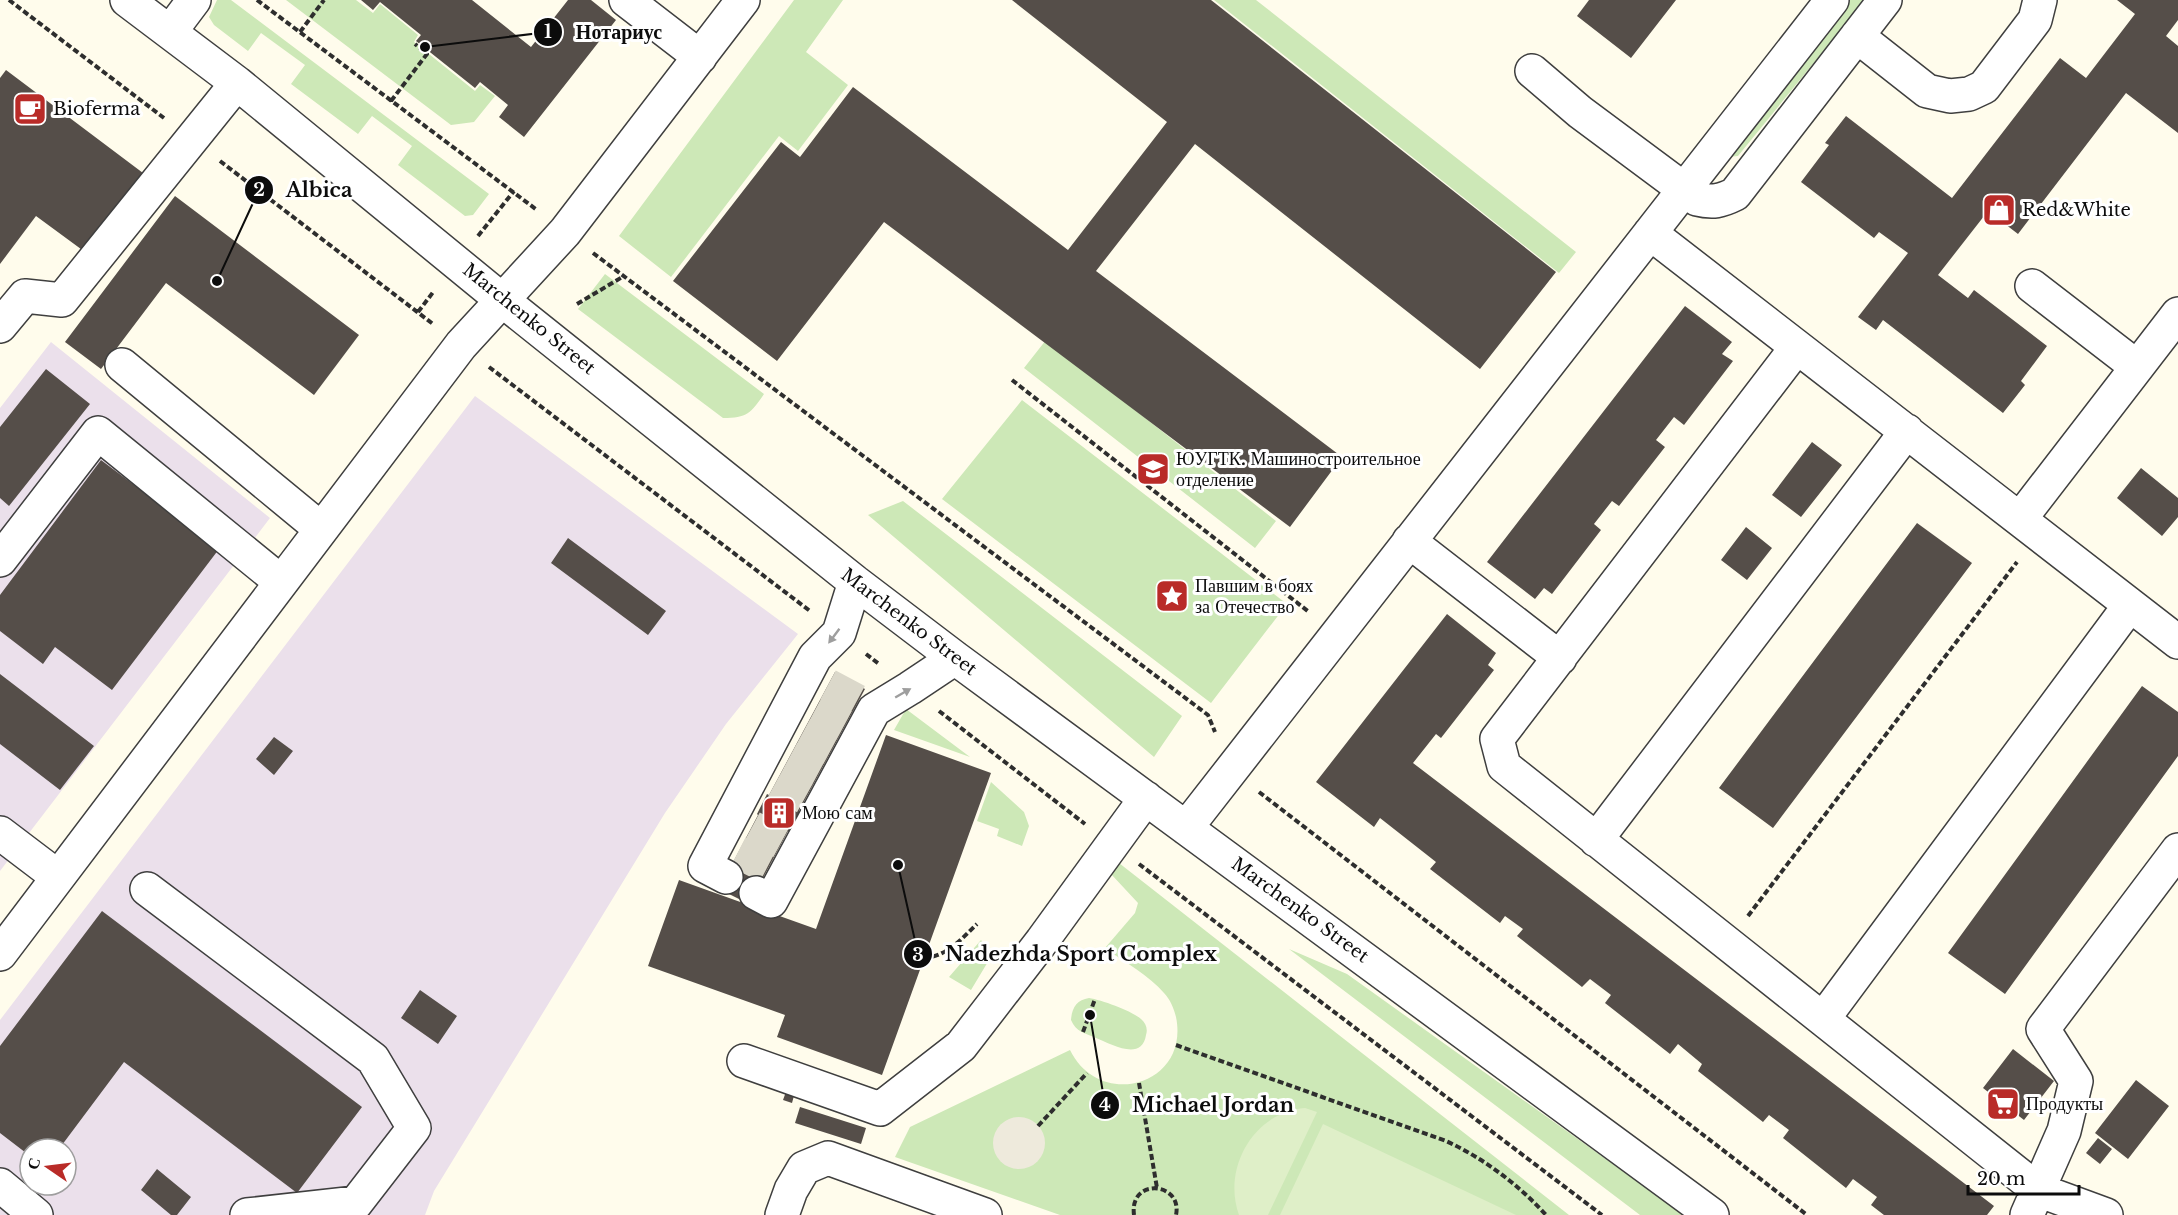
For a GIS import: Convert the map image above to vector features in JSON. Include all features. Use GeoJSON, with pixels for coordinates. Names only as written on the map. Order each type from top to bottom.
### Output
{"type":"FeatureCollection","features":[{"type":"Feature","properties":{"kind":"street","name":"Marchenko Street"},"geometry":{"type":"LineString","coordinates":[[128,0],[237,83],[502,300],[855,582],[1712,1215]]}},
{"type":"Feature","properties":{"kind":"street"},"geometry":{"type":"LineString","coordinates":[[170,32],[194,0]]}},
{"type":"Feature","properties":{"kind":"street"},"geometry":{"type":"LineString","coordinates":[[626,0],[700,57]]}},
{"type":"Feature","properties":{"kind":"street"},"geometry":{"type":"LineString","coordinates":[[0,954],[461,345],[565,232],[743,0]]}},
{"type":"Feature","properties":{"kind":"street"},"geometry":{"type":"LineString","coordinates":[[1186,828],[1832,0]]}},
{"type":"Feature","properties":{"kind":"street"},"geometry":{"type":"LineString","coordinates":[[1532,71],[1580,112],[1697,199],[1721,201],[1735,194],[1885,0]]}},
{"type":"Feature","properties":{"kind":"street"},"geometry":{"type":"LineString","coordinates":[[1857,36],[1927,91],[1950,96],[1969,94],[1984,87],[2035,20],[2040,0]]}},
{"type":"Feature","properties":{"kind":"street"},"geometry":{"type":"LineString","coordinates":[[0,326],[25,296],[62,300],[237,83]]}},
{"type":"Feature","properties":{"kind":"street"},"geometry":{"type":"LineString","coordinates":[[1650,233],[2178,642]]}},
{"type":"Feature","properties":{"kind":"street"},"geometry":{"type":"LineString","coordinates":[[2032,286],[2137,367]]}},
{"type":"Feature","properties":{"kind":"street"},"geometry":{"type":"LineString","coordinates":[[2029,526],[2137,367],[2178,314]]}},
{"type":"Feature","properties":{"kind":"street"},"geometry":{"type":"LineString","coordinates":[[1797,346],[1497,739],[1503,766],[1823,1019],[2033,1202],[2106,1215]]}},
{"type":"Feature","properties":{"kind":"street"},"geometry":{"type":"LineString","coordinates":[[122,365],[321,529]]}},
{"type":"Feature","properties":{"kind":"street"},"geometry":{"type":"LineString","coordinates":[[1596,840],[1907,431]]}},
{"type":"Feature","properties":{"kind":"street"},"geometry":{"type":"LineString","coordinates":[[0,560],[98,433],[281,582]]}},
{"type":"Feature","properties":{"kind":"street"},"geometry":{"type":"LineString","coordinates":[[1409,541],[1560,658]]}},
{"type":"Feature","properties":{"kind":"street"},"geometry":{"type":"LineString","coordinates":[[733,843],[792,728],[816,657],[839,633],[855,582]]}},
{"type":"Feature","properties":{"kind":"street"},"geometry":{"type":"LineString","coordinates":[[1823,1019],[2130,605]]}},
{"type":"Feature","properties":{"kind":"street"},"geometry":{"type":"LineString","coordinates":[[778,867],[840,754],[910,688],[955,658]]}},
{"type":"Feature","properties":{"kind":"street"},"geometry":{"type":"LineString","coordinates":[[744,1061],[880,1109],[961,1046],[1146,798]]}},
{"type":"Feature","properties":{"kind":"street"},"geometry":{"type":"LineString","coordinates":[[0,833],[58,876]]}},
{"type":"Feature","properties":{"kind":"street"},"geometry":{"type":"LineString","coordinates":[[2033,1202],[2064,1131],[2076,1081],[2043,1029],[2178,850]]}},
{"type":"Feature","properties":{"kind":"street"},"geometry":{"type":"LineString","coordinates":[[147,889],[373,1059],[414,1128],[356,1203],[247,1215]]}},
{"type":"Feature","properties":{"kind":"street"},"geometry":{"type":"LineString","coordinates":[[782,1215],[791,1191],[804,1168],[828,1158],[985,1215]]}},
{"type":"Feature","properties":{"kind":"street"},"geometry":{"type":"LineString","coordinates":[[0,1185],[36,1215]]}},
{"type":"Feature","properties":{"kind":"path"},"geometry":{"type":"LineString","coordinates":[[9,0],[839,633],[1112,845],[1201,909],[1602,1215]]}},
{"type":"Feature","properties":{"kind":"path"},"geometry":{"type":"LineString","coordinates":[[257,0],[514,191],[565,232],[1208,716]]}},
{"type":"Feature","properties":{"kind":"path"},"geometry":{"type":"LineString","coordinates":[[300,32],[324,0]]}},
{"type":"Feature","properties":{"kind":"path"},"geometry":{"type":"LineString","coordinates":[[391,101],[427,54],[415,44]]}},
{"type":"Feature","properties":{"kind":"path"},"geometry":{"type":"LineString","coordinates":[[476,239],[514,191]]}},
{"type":"Feature","properties":{"kind":"path"},"geometry":{"type":"LineString","coordinates":[[578,304],[624,276]]}},
{"type":"Feature","properties":{"kind":"path"},"geometry":{"type":"LineString","coordinates":[[418,312],[439,284]]}},
{"type":"Feature","properties":{"kind":"path"},"geometry":{"type":"LineString","coordinates":[[1012,380],[1336,634]]}},
{"type":"Feature","properties":{"kind":"path"},"geometry":{"type":"LineString","coordinates":[[1727,943],[2029,526]]}},
{"type":"Feature","properties":{"kind":"path"},"geometry":{"type":"LineString","coordinates":[[1271,801],[1807,1215]]}},
{"type":"Feature","properties":{"kind":"path"},"geometry":{"type":"LineString","coordinates":[[924,958],[936,957],[950,950],[977,924]]}},
{"type":"Feature","properties":{"kind":"path"},"geometry":{"type":"LineString","coordinates":[[1083,1032],[1095,999]]}},
{"type":"Feature","properties":{"kind":"path"},"geometry":{"type":"LineString","coordinates":[[1176,1045],[1446,1141],[1474,1154],[1532,1200],[1546,1215]]}},
{"type":"Feature","properties":{"kind":"path"},"geometry":{"type":"LineString","coordinates":[[1038,1126],[1087,1073]]}},
{"type":"Feature","properties":{"kind":"path"},"geometry":{"type":"LineString","coordinates":[[1139,1083],[1157,1188]]}},
{"type":"Feature","properties":{"kind":"path"},"geometry":{"type":"LineString","coordinates":[[1134,1215],[1134,1206],[1141,1193],[1157,1188],[1168,1192],[1173,1197],[1176,1203],[1176,1215]]}},
{"type":"Feature","properties":{"kind":"shaded area"},"geometry":{"type":"Polygon","coordinates":[[[51,342],[270,518],[0,871],[0,408],[51,342]]]}},
{"type":"Feature","properties":{"kind":"shaded area"},"geometry":{"type":"Polygon","coordinates":[[[475,396],[798,634],[726,724],[665,813],[434,1191],[425,1215],[0,1215],[0,1020],[475,396]]]}},
{"type":"Feature","properties":{"kind":"shaded area"},"geometry":{"type":"Polygon","coordinates":[[[1014,1117],[1024,1117],[1038,1124],[1045,1143],[1038,1162],[1024,1169],[1014,1169],[1004,1165],[997,1158],[993,1148],[993,1138],[997,1128],[1004,1121],[1014,1117]]]}},
{"type":"Feature","properties":{"kind":"green space"},"geometry":{"type":"Polygon","coordinates":[[[217,0],[231,0],[489,194],[473,215],[465,216],[398,165],[412,146],[372,116],[358,134],[291,84],[305,65],[261,33],[248,51],[214,25],[209,17],[217,0]]]}},
{"type":"Feature","properties":{"kind":"green space"},"geometry":{"type":"Polygon","coordinates":[[[286,0],[356,0],[373,13],[380,4],[418,35],[414,42],[475,91],[480,85],[495,96],[474,122],[451,125],[286,0]]]}},
{"type":"Feature","properties":{"kind":"green space"},"geometry":{"type":"Polygon","coordinates":[[[794,0],[843,0],[806,52],[848,85],[798,151],[779,136],[671,277],[619,236],[794,0]]]}},
{"type":"Feature","properties":{"kind":"green space"},"geometry":{"type":"Polygon","coordinates":[[[1214,0],[1256,0],[1576,252],[1559,273],[1214,0]]]}},
{"type":"Feature","properties":{"kind":"green space"},"geometry":{"type":"Polygon","coordinates":[[[1834,0],[1865,0],[1738,156],[1706,159],[1834,0]]]}},
{"type":"Feature","properties":{"kind":"green space"},"geometry":{"type":"Polygon","coordinates":[[[605,274],[764,394],[755,406],[748,413],[738,417],[723,418],[578,309],[605,274]]]}},
{"type":"Feature","properties":{"kind":"green space"},"geometry":{"type":"Polygon","coordinates":[[[1046,340],[1276,521],[1255,548],[1024,368],[1046,340]]]}},
{"type":"Feature","properties":{"kind":"green space"},"geometry":{"type":"Polygon","coordinates":[[[1022,400],[1287,604],[1211,703],[942,499],[1022,400]]]}},
{"type":"Feature","properties":{"kind":"green space"},"geometry":{"type":"Polygon","coordinates":[[[903,501],[1182,716],[1154,757],[868,515],[903,501]]]}},
{"type":"Feature","properties":{"kind":"green space"},"geometry":{"type":"Polygon","coordinates":[[[906,709],[970,757],[894,730],[906,709]]]}},
{"type":"Feature","properties":{"kind":"green space"},"geometry":{"type":"Polygon","coordinates":[[[991,782],[1024,812],[1029,826],[1022,846],[997,836],[999,829],[977,821],[991,782]]]}},
{"type":"Feature","properties":{"kind":"green space"},"geometry":{"type":"Polygon","coordinates":[[[1119,863],[1569,1215],[1060,1215],[895,1157],[910,1127],[1070,1050],[1084,1069],[1101,1080],[1120,1084],[1140,1082],[1157,1073],[1170,1059],[1177,1040],[1176,1017],[1170,1001],[1151,981],[1105,948],[1135,913],[1138,903],[1111,874],[1119,863]]]}},
{"type":"Feature","properties":{"kind":"green space"},"geometry":{"type":"Polygon","coordinates":[[[981,940],[992,955],[971,990],[949,977],[981,940]]]}},
{"type":"Feature","properties":{"kind":"green space"},"geometry":{"type":"Polygon","coordinates":[[[1289,949],[1347,974],[1684,1215],[1640,1215],[1289,949]]]}},
{"type":"Feature","properties":{"kind":"green space"},"geometry":{"type":"Polygon","coordinates":[[[1089,998],[1116,1006],[1144,1022],[1147,1033],[1139,1048],[1125,1049],[1078,1030],[1071,1020],[1073,1011],[1078,1002],[1089,998]]]}},
{"type":"Feature","properties":{"kind":"green space"},"geometry":{"type":"Polygon","coordinates":[[[1305,1108],[1317,1112],[1268,1215],[1239,1215],[1235,1197],[1235,1179],[1246,1145],[1257,1131],[1271,1120],[1287,1112],[1305,1108]]]}},
{"type":"Feature","properties":{"kind":"green space"},"geometry":{"type":"Polygon","coordinates":[[[1323,1124],[1516,1215],[1280,1215],[1323,1124]]]}},
{"type":"Feature","properties":{"kind":"building"},"geometry":{"type":"Polygon","coordinates":[[[361,0],[472,0],[531,47],[568,0],[591,0],[616,20],[524,137],[499,117],[508,105],[480,82],[475,88],[416,41],[421,35],[380,2],[373,10],[361,0]]]}},
{"type":"Feature","properties":{"kind":"building"},"geometry":{"type":"Polygon","coordinates":[[[1012,0],[1211,0],[1556,272],[1480,369],[1195,144],[1096,271],[1342,457],[1290,527],[884,222],[777,361],[673,281],[781,142],[800,157],[853,87],[1068,250],[1167,122],[1012,0]]]}},
{"type":"Feature","properties":{"kind":"building"},"geometry":{"type":"Polygon","coordinates":[[[1589,0],[1676,0],[1631,58],[1577,16],[1589,0]]]}},
{"type":"Feature","properties":{"kind":"building"},"geometry":{"type":"Polygon","coordinates":[[[2117,0],[2178,0],[2178,20],[2166,36],[2178,46],[2178,133],[2126,93],[2018,234],[1988,211],[1938,275],[1968,298],[1974,290],[2047,346],[2021,381],[2025,385],[2003,413],[1883,320],[1876,330],[1858,317],[1908,253],[1879,232],[1874,238],[1801,182],[1829,145],[1825,143],[1846,116],[1952,198],[2060,58],[2086,78],[2135,14],[2117,0]]]}},
{"type":"Feature","properties":{"kind":"building"},"geometry":{"type":"Polygon","coordinates":[[[6,70],[143,173],[85,252],[36,216],[0,264],[0,78],[6,70]]]}},
{"type":"Feature","properties":{"kind":"building"},"geometry":{"type":"Polygon","coordinates":[[[175,196],[359,335],[314,395],[166,283],[101,369],[65,342],[175,196]]]}},
{"type":"Feature","properties":{"kind":"building"},"geometry":{"type":"Polygon","coordinates":[[[1685,306],[1732,342],[1722,354],[1733,361],[1684,425],[1674,417],[1656,440],[1665,447],[1619,506],[1612,501],[1594,524],[1601,530],[1552,594],[1544,588],[1535,599],[1487,562],[1685,306]]]}},
{"type":"Feature","properties":{"kind":"building"},"geometry":{"type":"Polygon","coordinates":[[[46,369],[90,404],[9,506],[0,498],[0,427],[46,369]]]}},
{"type":"Feature","properties":{"kind":"building"},"geometry":{"type":"Polygon","coordinates":[[[1812,442],[1842,465],[1801,517],[1772,495],[1812,442]]]}},
{"type":"Feature","properties":{"kind":"building"},"geometry":{"type":"Polygon","coordinates":[[[101,460],[219,549],[112,690],[55,647],[43,664],[0,631],[0,595],[101,460]]]}},
{"type":"Feature","properties":{"kind":"building"},"geometry":{"type":"Polygon","coordinates":[[[2141,468],[2178,498],[2178,517],[2162,536],[2117,498],[2141,468]]]}},
{"type":"Feature","properties":{"kind":"building"},"geometry":{"type":"Polygon","coordinates":[[[1917,523],[1972,563],[1773,828],[1719,788],[1917,523]]]}},
{"type":"Feature","properties":{"kind":"building"},"geometry":{"type":"Polygon","coordinates":[[[1746,527],[1772,548],[1747,580],[1721,560],[1746,527]]]}},
{"type":"Feature","properties":{"kind":"building"},"geometry":{"type":"Polygon","coordinates":[[[568,538],[666,611],[648,635],[551,563],[568,538]]]}},
{"type":"Feature","properties":{"kind":"building"},"geometry":{"type":"Polygon","coordinates":[[[1447,614],[1496,653],[1488,665],[1494,670],[1441,738],[1436,734],[1413,763],[1994,1206],[1987,1215],[1884,1215],[1871,1205],[1877,1197],[1853,1179],[1846,1188],[1783,1138],[1789,1130],[1769,1115],[1763,1122],[1698,1071],[1702,1064],[1678,1044],[1670,1054],[1605,1003],[1611,995],[1590,979],[1582,987],[1517,936],[1523,929],[1505,916],[1500,923],[1430,869],[1436,862],[1380,818],[1374,827],[1316,782],[1447,614]]]}},
{"type":"Feature","properties":{"kind":"building"},"geometry":{"type":"Polygon","coordinates":[[[835,672],[865,689],[799,811],[801,812],[790,832],[788,831],[749,904],[719,889],[767,794],[769,795],[835,672]]]}},
{"type":"Feature","properties":{"kind":"building"},"geometry":{"type":"Polygon","coordinates":[[[0,674],[94,746],[60,790],[0,744],[0,674]]]}},
{"type":"Feature","properties":{"kind":"building"},"geometry":{"type":"Polygon","coordinates":[[[2142,686],[2178,712],[2178,756],[2005,994],[1948,953],[2142,686]]]}},
{"type":"Feature","properties":{"kind":"building"},"geometry":{"type":"Polygon","coordinates":[[[886,735],[991,773],[882,1075],[777,1037],[785,1015],[648,966],[679,880],[816,929],[886,735]]]}},
{"type":"Feature","properties":{"kind":"building"},"geometry":{"type":"Polygon","coordinates":[[[274,737],[293,751],[274,775],[256,759],[274,737]]]}},
{"type":"Feature","properties":{"kind":"building"},"geometry":{"type":"Polygon","coordinates":[[[102,911],[362,1107],[297,1193],[124,1062],[68,1137],[18,1137],[18,1147],[0,1133],[0,1046],[102,911]]]}},
{"type":"Feature","properties":{"kind":"building"},"geometry":{"type":"Polygon","coordinates":[[[420,990],[457,1016],[438,1044],[401,1018],[420,990]]]}},
{"type":"Feature","properties":{"kind":"building"},"geometry":{"type":"Polygon","coordinates":[[[2013,1049],[2054,1081],[2024,1120],[1983,1088],[2013,1049]]]}},
{"type":"Feature","properties":{"kind":"building"},"geometry":{"type":"Polygon","coordinates":[[[2136,1080],[2169,1106],[2128,1159],[2095,1133],[2136,1080]]]}},
{"type":"Feature","properties":{"kind":"building"},"geometry":{"type":"Polygon","coordinates":[[[787,1089],[795,1092],[792,1103],[783,1100],[787,1089]]]}},
{"type":"Feature","properties":{"kind":"building"},"geometry":{"type":"Polygon","coordinates":[[[800,1107],[866,1128],[861,1144],[795,1123],[800,1107]]]}},
{"type":"Feature","properties":{"kind":"building"},"geometry":{"type":"Polygon","coordinates":[[[2098,1138],[2112,1149],[2100,1164],[2086,1153],[2098,1138]]]}},
{"type":"Feature","properties":{"kind":"building"},"geometry":{"type":"Polygon","coordinates":[[[157,1169],[191,1197],[177,1215],[171,1215],[141,1190],[157,1169]]]}},
{"type":"Feature","properties":{"kind":"tunnel"},"geometry":{"type":"LineString","coordinates":[[828,685],[858,701]]}},
{"type":"Feature","properties":{"kind":"tunnel"},"geometry":{"type":"LineString","coordinates":[[815,710],[845,726]]}},
{"type":"Feature","properties":{"kind":"tunnel"},"geometry":{"type":"LineString","coordinates":[[802,734],[832,750]]}},
{"type":"Feature","properties":{"kind":"tunnel"},"geometry":{"type":"LineString","coordinates":[[789,758],[819,774]]}},
{"type":"Feature","properties":{"kind":"tunnel"},"geometry":{"type":"LineString","coordinates":[[776,782],[807,799]]}},
{"type":"Feature","properties":{"kind":"tunnel"},"geometry":{"type":"LineString","coordinates":[[752,827],[782,843]]}},
{"type":"Feature","properties":{"kind":"tunnel"},"geometry":{"type":"LineString","coordinates":[[738,852],[769,868]]}},
{"type":"Feature","properties":{"kind":"place","name":"Нотариус"},"geometry":{"type":"Point","coordinates":[425,47]}},
{"type":"Feature","properties":{"kind":"place","name":"Bioferma"},"geometry":{"type":"Point","coordinates":[30,109]}},
{"type":"Feature","properties":{"kind":"place","name":"Red&White"},"geometry":{"type":"Point","coordinates":[1999,210]}},
{"type":"Feature","properties":{"kind":"place","name":"Albica"},"geometry":{"type":"Point","coordinates":[217,281]}},
{"type":"Feature","properties":{"kind":"place","name":"ЮУГТК. Машиностроительное отделение"},"geometry":{"type":"Point","coordinates":[1153,469]}},
{"type":"Feature","properties":{"kind":"place","name":"Павшим в боях за Отечество"},"geometry":{"type":"Point","coordinates":[1172,596]}},
{"type":"Feature","properties":{"kind":"place","name":"Мою сам"},"geometry":{"type":"Point","coordinates":[779,813]}},
{"type":"Feature","properties":{"kind":"place","name":"Nadezhda Sport Complex"},"geometry":{"type":"Point","coordinates":[898,865]}},
{"type":"Feature","properties":{"kind":"place","name":"Michael Jordan"},"geometry":{"type":"Point","coordinates":[1090,1015]}},
{"type":"Feature","properties":{"kind":"place","name":"Продукты"},"geometry":{"type":"Point","coordinates":[2003,1104]}}]}
